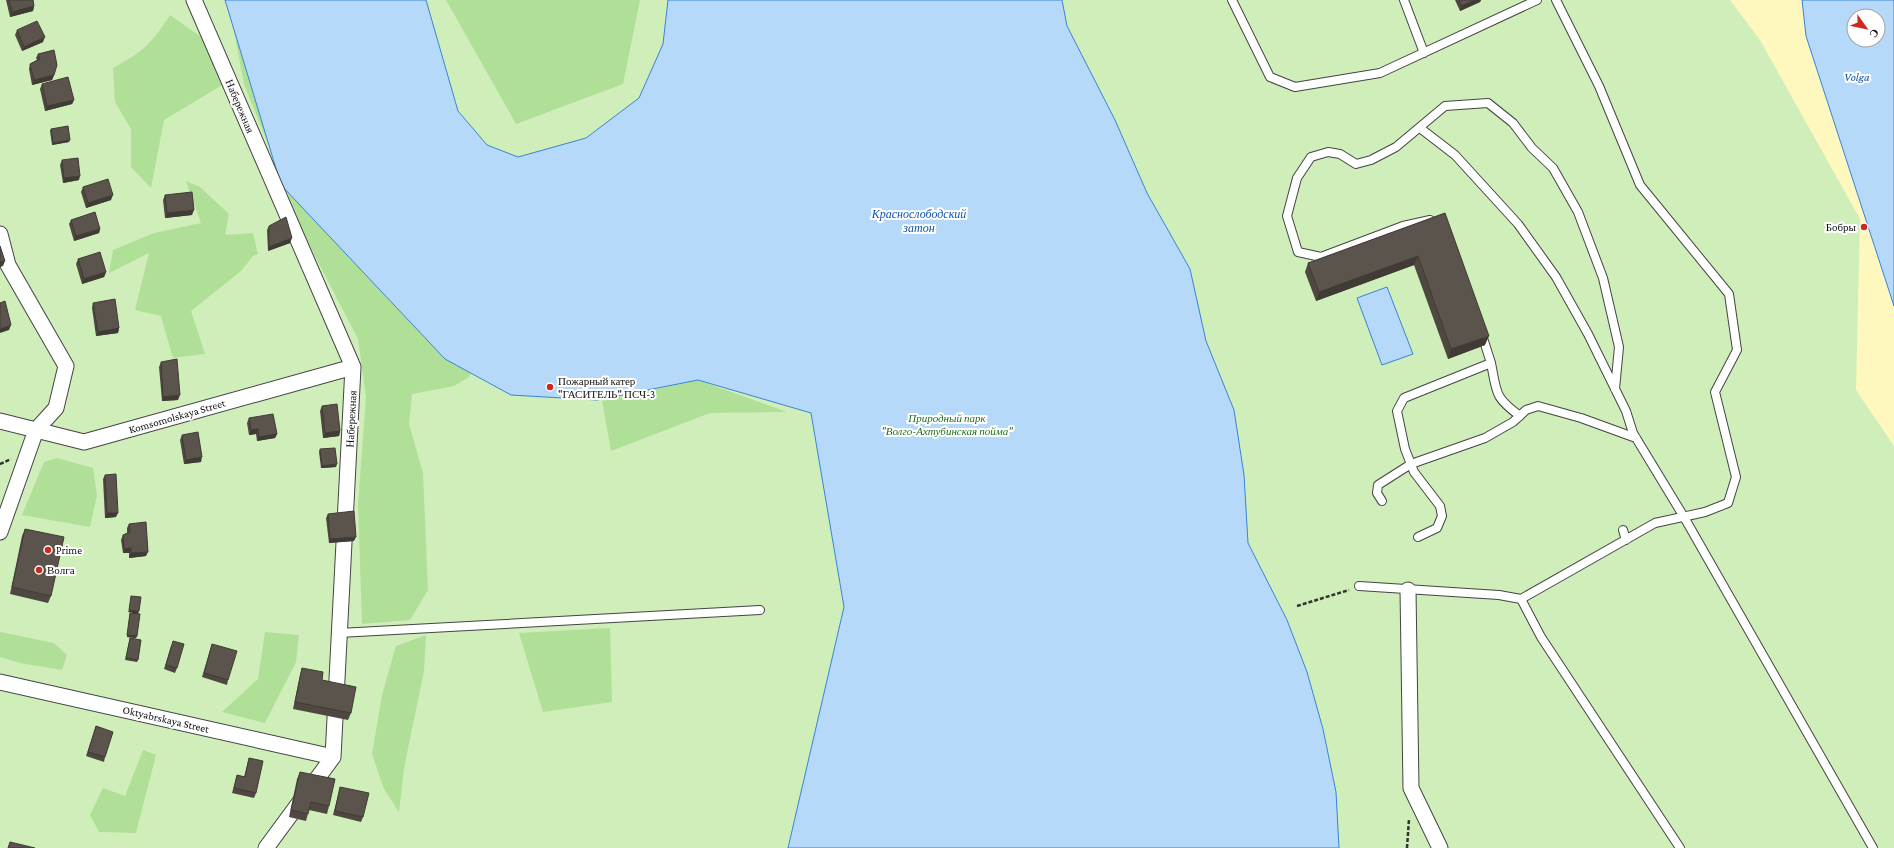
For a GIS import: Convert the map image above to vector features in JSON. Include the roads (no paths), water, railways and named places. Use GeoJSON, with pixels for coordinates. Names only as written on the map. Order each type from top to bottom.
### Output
{"type":"FeatureCollection","features":[{"type":"Feature","properties":{"kind":"street","name":"Набережная"},"geometry":{"type":"LineString","coordinates":[[194,0],[353,367],[333,757]]}},
{"type":"Feature","properties":{"kind":"street"},"geometry":{"type":"LineString","coordinates":[[0,234],[8,265],[66,366],[56,408],[36,430],[0,532]]}},
{"type":"Feature","properties":{"kind":"street","name":"Komsomolskaya Street"},"geometry":{"type":"LineString","coordinates":[[0,421],[84,442],[353,367]]}},
{"type":"Feature","properties":{"kind":"street"},"geometry":{"type":"LineString","coordinates":[[1408,590],[1411,788],[1440,848]]}},
{"type":"Feature","properties":{"kind":"street","name":"Oktyabrskaya Street"},"geometry":{"type":"LineString","coordinates":[[0,682],[333,757]]}},
{"type":"Feature","properties":{"kind":"street"},"geometry":{"type":"LineString","coordinates":[[266,848],[333,757]]}},
{"type":"Feature","properties":{"kind":"lane"},"geometry":{"type":"LineString","coordinates":[[1232,0],[1270,77],[1295,87],[1380,73],[1537,0]]}},
{"type":"Feature","properties":{"kind":"lane"},"geometry":{"type":"LineString","coordinates":[[1404,0],[1424,53]]}},
{"type":"Feature","properties":{"kind":"lane"},"geometry":{"type":"LineString","coordinates":[[1359,586],[1499,595],[1521,599],[1655,523],[1705,512],[1728,503],[1736,477],[1715,392],[1737,350],[1729,294],[1640,185],[1599,86],[1556,0]]}},
{"type":"Feature","properties":{"kind":"lane"},"geometry":{"type":"LineString","coordinates":[[1440,222],[1433,219],[1403,226],[1321,257],[1298,252],[1287,216],[1297,178],[1311,157],[1328,152],[1340,154],[1356,164],[1372,160],[1396,147],[1445,106],[1488,103],[1513,122],[1532,148],[1554,168],[1578,212],[1602,278],[1619,347],[1615,389]]}},
{"type":"Feature","properties":{"kind":"lane"},"geometry":{"type":"LineString","coordinates":[[1420,128],[1455,155],[1518,224],[1556,277],[1588,334],[1615,389],[1636,438],[1684,517],[1872,848]]}},
{"type":"Feature","properties":{"kind":"lane"},"geometry":{"type":"LineString","coordinates":[[1479,327],[1491,364],[1497,395],[1506,406],[1520,416]]}},
{"type":"Feature","properties":{"kind":"lane"},"geometry":{"type":"LineString","coordinates":[[1418,537],[1437,528],[1442,516],[1440,506],[1414,472],[1405,449],[1397,411],[1404,398],[1491,364]]}},
{"type":"Feature","properties":{"kind":"lane"},"geometry":{"type":"LineString","coordinates":[[1382,501],[1377,493],[1378,484],[1411,464],[1485,438],[1520,416],[1526,410],[1538,406],[1581,418],[1636,438]]}},
{"type":"Feature","properties":{"kind":"lane"},"geometry":{"type":"LineString","coordinates":[[1623,530],[1626,540]]}},
{"type":"Feature","properties":{"kind":"lane"},"geometry":{"type":"LineString","coordinates":[[1521,599],[1541,637],[1680,848]]}},
{"type":"Feature","properties":{"kind":"lane"},"geometry":{"type":"LineString","coordinates":[[339,633],[760,610]]}},
{"type":"Feature","properties":{"kind":"water","name":"Краснослободский затон"},"geometry":{"type":"Polygon","coordinates":[[[225,0],[426,0],[458,111],[487,145],[518,157],[586,138],[639,98],[663,44],[668,0],[1062,0],[1067,26],[1115,120],[1147,193],[1190,269],[1206,341],[1234,410],[1244,475],[1248,543],[1287,620],[1307,672],[1323,729],[1336,792],[1339,848],[788,848],[844,607],[811,413],[698,380],[597,400],[511,395],[445,359],[281,185],[225,0]]]}},
{"type":"Feature","properties":{"kind":"water","name":"Volga"},"geometry":{"type":"Polygon","coordinates":[[[1802,0],[1894,0],[1894,306],[1806,36],[1802,0]]]}},
{"type":"Feature","properties":{"kind":"water"},"geometry":{"type":"Polygon","coordinates":[[[1387,287],[1413,354],[1382,365],[1357,298],[1387,287]]]}},
{"type":"Feature","properties":{"kind":"place","name":"Бобры"},"geometry":{"type":"Point","coordinates":[1864,227]}},
{"type":"Feature","properties":{"kind":"place","name":"Пожарный катер \"ГАСИТЕЛЬ\" ПСЧ-3"},"geometry":{"type":"Point","coordinates":[550,387]}},
{"type":"Feature","properties":{"kind":"place","name":"Prime"},"geometry":{"type":"Point","coordinates":[48,550]}},
{"type":"Feature","properties":{"kind":"place","name":"Волга"},"geometry":{"type":"Point","coordinates":[39,570]}},
{"type":"Feature","properties":{"kind":"park label","name":"Природный парк \"Волго-Ахтубинская пойма\""},"geometry":{"type":"Point","coordinates":[947,424]}}]}
